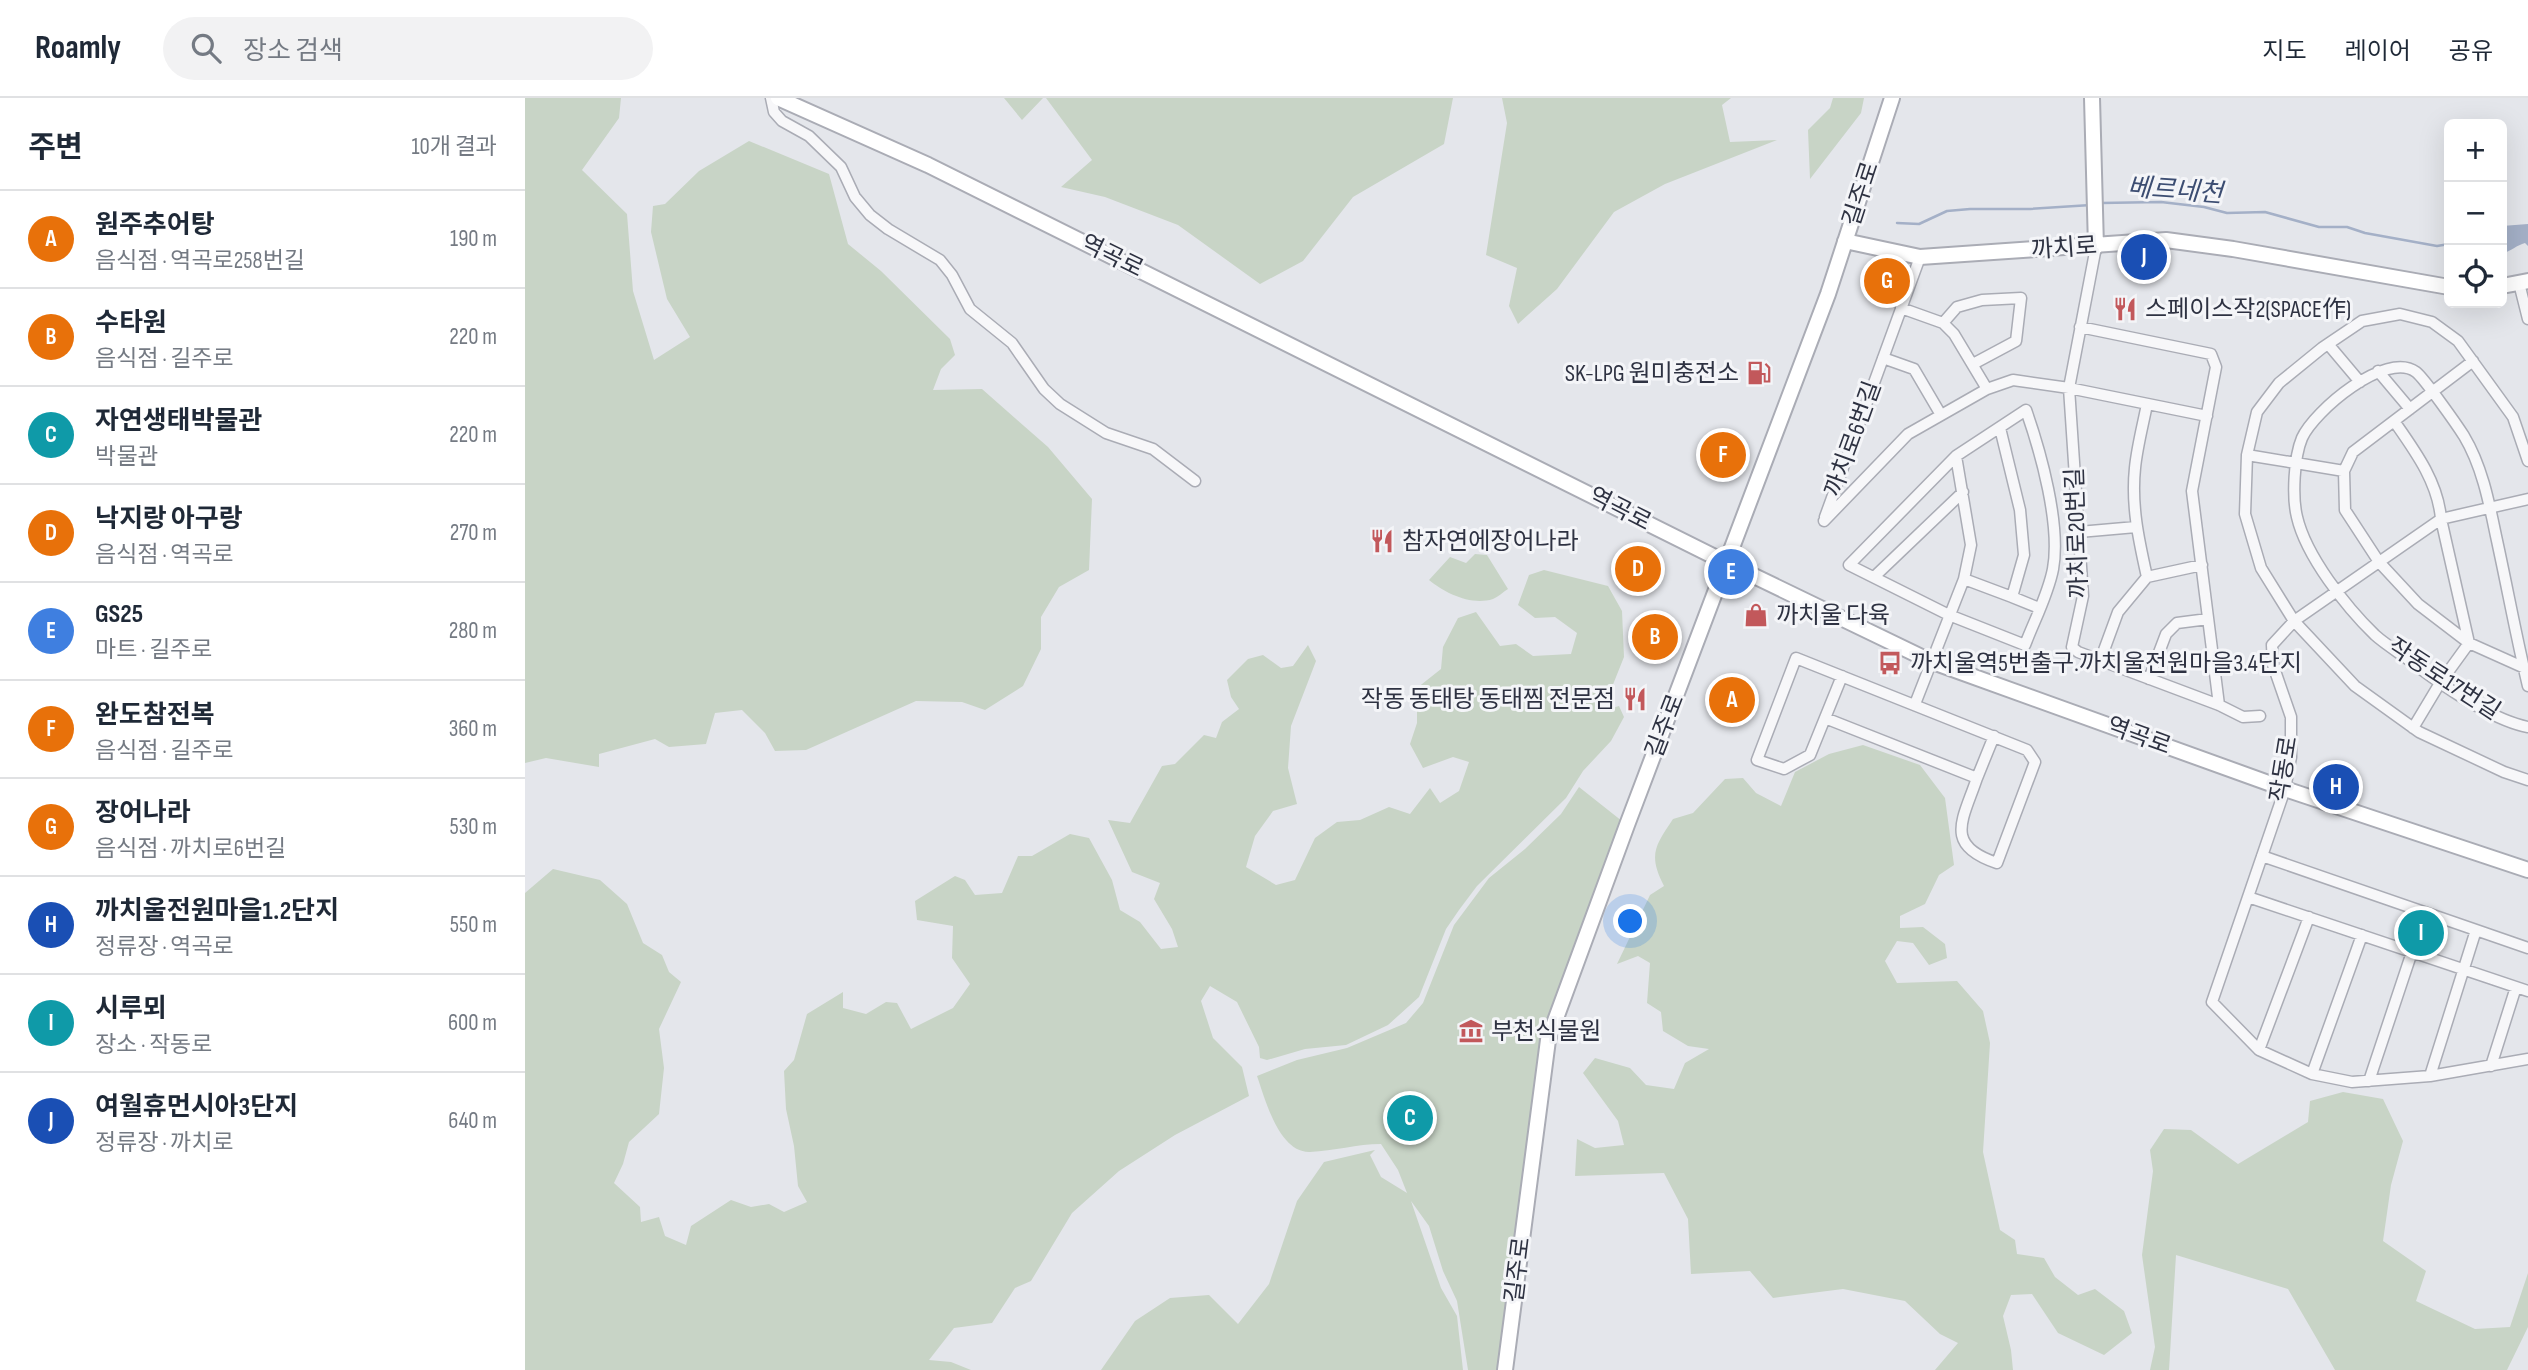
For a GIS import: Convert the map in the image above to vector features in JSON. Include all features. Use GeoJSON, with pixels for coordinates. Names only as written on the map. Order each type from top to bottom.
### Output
{"type":"FeatureCollection","features":[{"type":"Feature","properties":{"kind":"street"},"geometry":{"type":"LineString","coordinates":[[771,98],[774,112],[782,121],[809,136],[841,167],[856,197],[870,215],[940,260],[952,275],[969,309],[1012,344],[1044,389],[1060,404],[1106,433],[1153,449],[1195,481]]}},
{"type":"Feature","properties":{"kind":"street","name":"역곡로"},"geometry":{"type":"LineString","coordinates":[[778,98],[928,165],[1727,564],[1930,661],[2285,789],[2528,870]]}},
{"type":"Feature","properties":{"kind":"street","name":"길주로"},"geometry":{"type":"LineString","coordinates":[[1506,1370],[1548,1040],[1845,241],[1892,98]]}},
{"type":"Feature","properties":{"kind":"street"},"geometry":{"type":"LineString","coordinates":[[2092,98],[2096,247]]}},
{"type":"Feature","properties":{"kind":"street","name":"까치로"},"geometry":{"type":"LineString","coordinates":[[1845,241],[1920,257],[2096,247],[2166,240],[2233,248],[2444,286]]}},
{"type":"Feature","properties":{"kind":"street","name":"까치로20번길"},"geometry":{"type":"LineString","coordinates":[[2096,247],[2069,388],[2083,596],[2071,647],[2243,717],[2260,716]]}},
{"type":"Feature","properties":{"kind":"street","name":"까치로6번길"},"geometry":{"type":"LineString","coordinates":[[1883,358],[1914,369],[1941,415],[1908,435],[1824,521],[1901,308],[1920,257]]}},
{"type":"Feature","properties":{"kind":"street"},"geometry":{"type":"LineString","coordinates":[[2524,282],[2528,319]]}},
{"type":"Feature","properties":{"kind":"street"},"geometry":{"type":"LineString","coordinates":[[1943,323],[1957,307],[1982,300],[2021,298],[2016,341],[1973,364]]}},
{"type":"Feature","properties":{"kind":"street"},"geometry":{"type":"LineString","coordinates":[[1901,308],[1943,323],[1954,334],[1987,389]]}},
{"type":"Feature","properties":{"kind":"street"},"geometry":{"type":"LineString","coordinates":[[2528,461],[2513,417],[2458,341],[2432,322],[2400,314],[2362,321],[2279,383],[2257,412],[2246,455],[2245,514],[2261,568],[2294,621],[2355,686],[2413,728],[2504,772],[2528,780]]}},
{"type":"Feature","properties":{"kind":"street"},"geometry":{"type":"LineString","coordinates":[[2080,327],[2211,354],[2216,367],[2192,491],[2219,705]]}},
{"type":"Feature","properties":{"kind":"street"},"geometry":{"type":"LineString","coordinates":[[2328,344],[2360,382]]}},
{"type":"Feature","properties":{"kind":"street"},"geometry":{"type":"LineString","coordinates":[[2473,361],[2353,452],[2344,471],[2345,510],[2379,562],[2418,604],[2469,643],[2526,669]]}},
{"type":"Feature","properties":{"kind":"street"},"geometry":{"type":"LineString","coordinates":[[2378,371],[2401,367],[2416,372],[2464,436],[2481,472],[2528,686]]}},
{"type":"Feature","properties":{"kind":"street"},"geometry":{"type":"LineString","coordinates":[[2378,371],[2410,409]]}},
{"type":"Feature","properties":{"kind":"street","name":"작동로17번길"},"geometry":{"type":"LineString","coordinates":[[2378,371],[2314,418],[2302,439],[2294,493],[2297,516],[2306,544],[2338,591],[2376,635],[2440,683],[2496,715],[2528,727]]}},
{"type":"Feature","properties":{"kind":"street"},"geometry":{"type":"LineString","coordinates":[[1941,415],[1987,389],[2013,380],[2069,388],[2207,416]]}},
{"type":"Feature","properties":{"kind":"street"},"geometry":{"type":"LineString","coordinates":[[2147,404],[2135,468],[2136,527],[2147,577],[2202,565]]}},
{"type":"Feature","properties":{"kind":"street"},"geometry":{"type":"LineString","coordinates":[[2027,411],[2043,460],[2055,542],[2053,569],[2025,645],[1949,615],[1849,565],[1956,456],[2000,428],[2027,411]]}},
{"type":"Feature","properties":{"kind":"street"},"geometry":{"type":"LineString","coordinates":[[2394,421],[2429,477],[2439,502],[2469,643],[2440,683],[2413,728]]}},
{"type":"Feature","properties":{"kind":"street"},"geometry":{"type":"LineString","coordinates":[[2000,428],[2021,521],[2024,555],[2012,597]]}},
{"type":"Feature","properties":{"kind":"street"},"geometry":{"type":"LineString","coordinates":[[2246,455],[2344,471]]}},
{"type":"Feature","properties":{"kind":"street"},"geometry":{"type":"LineString","coordinates":[[1915,704],[1964,579],[1971,545],[1956,456]]}},
{"type":"Feature","properties":{"kind":"street"},"geometry":{"type":"LineString","coordinates":[[1874,577],[1963,492]]}},
{"type":"Feature","properties":{"kind":"street","name":"작동로"},"geometry":{"type":"LineString","coordinates":[[2259,1050],[2212,1002],[2285,789],[2291,757],[2291,717],[2273,665],[2272,645],[2294,621],[2441,519],[2528,499]]}},
{"type":"Feature","properties":{"kind":"street"},"geometry":{"type":"LineString","coordinates":[[2079,533],[2136,527]]}},
{"type":"Feature","properties":{"kind":"street","name":"까치로20번길"},"geometry":{"type":"LineString","coordinates":[[2100,660],[2118,612],[2147,577]]}},
{"type":"Feature","properties":{"kind":"street"},"geometry":{"type":"LineString","coordinates":[[1964,579],[2039,608]]}},
{"type":"Feature","properties":{"kind":"street"},"geometry":{"type":"LineString","coordinates":[[2149,679],[2167,634],[2177,623],[2208,619]]}},
{"type":"Feature","properties":{"kind":"street"},"geometry":{"type":"LineString","coordinates":[[1842,676],[1810,755],[1784,769],[1757,760],[1796,658],[1915,704],[1994,736],[2027,750],[2035,762],[1997,863],[1979,857],[1965,846],[1960,829],[1994,736]]}},
{"type":"Feature","properties":{"kind":"street"},"geometry":{"type":"LineString","coordinates":[[1825,718],[1977,778]]}},
{"type":"Feature","properties":{"kind":"street"},"geometry":{"type":"LineString","coordinates":[[2262,856],[2528,948]]}},
{"type":"Feature","properties":{"kind":"street"},"geometry":{"type":"LineString","coordinates":[[2248,897],[2528,991]]}},
{"type":"Feature","properties":{"kind":"street"},"geometry":{"type":"LineString","coordinates":[[2309,917],[2259,1050],[2312,1074],[2352,1082],[2430,1076],[2528,1059]]}},
{"type":"Feature","properties":{"kind":"street"},"geometry":{"type":"LineString","coordinates":[[2430,1076],[2476,930]]}},
{"type":"Feature","properties":{"kind":"street"},"geometry":{"type":"LineString","coordinates":[[2312,1074],[2362,935]]}},
{"type":"Feature","properties":{"kind":"street"},"geometry":{"type":"LineString","coordinates":[[2369,1081],[2412,952]]}},
{"type":"Feature","properties":{"kind":"street"},"geometry":{"type":"LineString","coordinates":[[2491,1066],[2516,988]]}},
{"type":"Feature","properties":{"kind":"green space"},"geometry":{"type":"Polygon","coordinates":[[[525,98],[621,98],[619,118],[582,170],[627,214],[633,291],[654,360],[690,337],[667,299],[651,232],[653,206],[665,204],[699,171],[749,141],[829,174],[848,244],[881,271],[950,339],[955,355],[941,369],[933,390],[982,389],[1048,447],[1092,499],[1089,570],[1059,587],[1041,617],[1041,649],[1023,686],[985,710],[962,702],[916,701],[806,750],[775,751],[765,733],[742,710],[715,713],[706,744],[669,747],[655,739],[599,754],[599,767],[546,758],[525,763],[525,98]]]}},
{"type":"Feature","properties":{"kind":"green space"},"geometry":{"type":"Polygon","coordinates":[[[1004,98],[1043,98],[1022,120],[1004,98]]]}},
{"type":"Feature","properties":{"kind":"green space"},"geometry":{"type":"Polygon","coordinates":[[[1046,98],[1453,98],[1444,144],[1353,197],[1303,261],[1260,284],[1178,225],[1105,197],[1061,187],[1092,160],[1046,98]]]}},
{"type":"Feature","properties":{"kind":"green space"},"geometry":{"type":"Polygon","coordinates":[[[1502,98],[1731,98],[1722,105],[1730,142],[1777,140],[1665,184],[1614,212],[1557,289],[1518,324],[1509,306],[1517,268],[1486,255],[1507,123],[1502,98]]]}},
{"type":"Feature","properties":{"kind":"green space"},"geometry":{"type":"Polygon","coordinates":[[[1833,98],[1864,98],[1861,113],[1810,179],[1808,130],[1830,108],[1833,98]]]}},
{"type":"Feature","properties":{"kind":"green space"},"geometry":{"type":"Polygon","coordinates":[[[1475,554],[1487,555],[1508,589],[1495,598],[1485,601],[1467,599],[1450,594],[1429,580],[1450,557],[1466,563],[1475,554]]]}},
{"type":"Feature","properties":{"kind":"green space"},"geometry":{"type":"Polygon","coordinates":[[[1544,570],[1608,586],[1622,611],[1624,657],[1606,702],[1606,710],[1619,706],[1624,717],[1611,741],[1583,771],[1566,798],[1477,886],[1446,929],[1419,997],[1388,1025],[1346,1045],[1305,1049],[1267,1060],[1260,1058],[1259,1047],[1237,1002],[1210,986],[1201,1001],[1213,1038],[1242,1067],[1249,1096],[1175,1135],[1119,1171],[1072,1213],[1031,1281],[1015,1288],[992,1323],[954,1328],[929,1360],[951,1362],[971,1370],[525,1370],[525,893],[553,869],[600,880],[627,904],[643,943],[662,955],[669,972],[681,982],[659,1029],[664,1068],[659,1114],[629,1142],[614,1183],[640,1207],[641,1222],[659,1217],[665,1236],[686,1245],[691,1226],[731,1200],[751,1207],[769,1204],[784,1212],[807,1202],[798,1186],[794,1146],[786,1109],[784,1071],[794,1060],[807,1014],[843,992],[843,1008],[866,1014],[886,1002],[897,1003],[911,1029],[953,1008],[970,984],[952,958],[953,926],[917,920],[915,901],[955,876],[965,880],[975,895],[1002,893],[1018,856],[1032,856],[1070,834],[1089,838],[1112,880],[1120,910],[1140,922],[1161,949],[1178,947],[1172,929],[1154,899],[1160,883],[1132,872],[1108,820],[1130,823],[1162,766],[1175,764],[1204,735],[1216,738],[1222,722],[1239,709],[1231,697],[1227,680],[1248,659],[1263,655],[1281,668],[1293,666],[1308,645],[1316,661],[1291,726],[1288,768],[1297,804],[1273,811],[1255,836],[1246,867],[1276,885],[1295,880],[1315,838],[1337,822],[1360,820],[1389,807],[1410,814],[1430,788],[1440,803],[1459,791],[1469,762],[1453,757],[1423,768],[1410,744],[1417,723],[1417,688],[1441,669],[1443,647],[1458,618],[1476,612],[1500,646],[1516,644],[1533,656],[1571,654],[1577,633],[1555,617],[1535,618],[1518,605],[1529,575],[1544,570]]]}},
{"type":"Feature","properties":{"kind":"green space"},"geometry":{"type":"Polygon","coordinates":[[[1863,745],[1920,765],[1945,798],[1954,865],[1939,875],[1925,904],[1900,916],[1900,928],[1923,927],[1945,944],[1947,958],[1929,965],[1913,943],[1897,941],[1885,961],[1897,983],[1957,981],[1983,1011],[1990,1043],[1983,1152],[2000,1230],[2015,1240],[2017,1254],[2044,1258],[2055,1277],[2078,1295],[2095,1289],[2124,1311],[2132,1333],[2104,1355],[2058,1333],[2032,1294],[2011,1295],[2003,1316],[2013,1370],[1935,1370],[1958,1343],[1940,1334],[1905,1301],[1843,1289],[1773,1298],[1750,1271],[1691,1274],[1688,1219],[1664,1173],[1575,1176],[1577,1139],[1595,1148],[1624,1145],[1618,1121],[1583,1073],[1595,1058],[1630,1068],[1646,1085],[1674,1089],[1685,1063],[1709,1049],[1688,1046],[1663,1031],[1661,1012],[1647,1003],[1650,963],[1638,956],[1617,964],[1650,895],[1664,886],[1655,858],[1658,844],[1673,819],[1693,813],[1725,779],[1743,778],[1756,793],[1781,806],[1795,772],[1829,754],[1863,745]]]}},
{"type":"Feature","properties":{"kind":"green space"},"geometry":{"type":"Polygon","coordinates":[[[1579,787],[1627,825],[1548,1040],[1505,1370],[1468,1370],[1457,1301],[1443,1271],[1429,1226],[1411,1201],[1441,1288],[1457,1316],[1463,1370],[1101,1370],[1135,1321],[1170,1298],[1209,1295],[1238,1324],[1269,1284],[1297,1201],[1324,1162],[1375,1150],[1370,1155],[1381,1177],[1407,1193],[1398,1170],[1381,1144],[1310,1152],[1299,1150],[1290,1144],[1275,1123],[1257,1076],[1297,1060],[1347,1048],[1406,1023],[1423,1003],[1454,925],[1489,878],[1525,849],[1561,814],[1579,787]]]}},
{"type":"Feature","properties":{"kind":"green space"},"geometry":{"type":"Polygon","coordinates":[[[2343,1092],[2383,1099],[2403,1141],[2391,1185],[2383,1241],[2426,1271],[2416,1301],[2475,1329],[2510,1327],[2528,1273],[2528,1327],[2507,1370],[2335,1370],[2288,1289],[2176,1255],[2169,1370],[2150,1370],[2155,1347],[2142,1255],[2153,1171],[2150,1150],[2164,1129],[2191,1130],[2238,1164],[2308,1122],[2310,1101],[2343,1092]]]}},
{"type":"Feature","properties":{"kind":"water"},"geometry":{"type":"Polygon","coordinates":[[[2528,224],[2528,246],[2525,243],[2507,251],[2507,226],[2528,224]]]}},
{"type":"Feature","properties":{"kind":"waterway","name":"베르네천"},"geometry":{"type":"LineString","coordinates":[[2101,203],[2161,202],[2204,207],[2227,213],[2265,212],[2319,227],[2347,227],[2365,233],[2437,246],[2444,245]]}},
{"type":"Feature","properties":{"kind":"waterway","name":"베르네천"},"geometry":{"type":"LineString","coordinates":[[1897,223],[1919,224],[1947,211],[2091,205]]}},
{"type":"Feature","properties":{"kind":"place","name":"여월휴먼시아3단지"},"geometry":{"type":"Point","coordinates":[2144,257]}},
{"type":"Feature","properties":{"kind":"place","name":"장어나라"},"geometry":{"type":"Point","coordinates":[1887,281]}},
{"type":"Feature","properties":{"kind":"place","name":"스페이스작2(SPACE作)"},"geometry":{"type":"Point","coordinates":[2125,309]}},
{"type":"Feature","properties":{"kind":"place","name":"SK-LPG 원미충전소"},"geometry":{"type":"Point","coordinates":[1759,373]}},
{"type":"Feature","properties":{"kind":"place","name":"완도참전복"},"geometry":{"type":"Point","coordinates":[1723,455]}},
{"type":"Feature","properties":{"kind":"place","name":"참자연에장어나라"},"geometry":{"type":"Point","coordinates":[1382,541]}},
{"type":"Feature","properties":{"kind":"place","name":"낙지랑 아구랑"},"geometry":{"type":"Point","coordinates":[1638,569]}},
{"type":"Feature","properties":{"kind":"place","name":"GS25"},"geometry":{"type":"Point","coordinates":[1731,572]}},
{"type":"Feature","properties":{"kind":"place","name":"까치울 다육"},"geometry":{"type":"Point","coordinates":[1756,615]}},
{"type":"Feature","properties":{"kind":"place","name":"수타원"},"geometry":{"type":"Point","coordinates":[1655,637]}},
{"type":"Feature","properties":{"kind":"place","name":"까치울역5번출구.까치울전원마을3.4단지"},"geometry":{"type":"Point","coordinates":[1890,663]}},
{"type":"Feature","properties":{"kind":"place","name":"작동 동태탕 동태찜 전문점"},"geometry":{"type":"Point","coordinates":[1635,699]}},
{"type":"Feature","properties":{"kind":"place","name":"원주추어탕"},"geometry":{"type":"Point","coordinates":[1732,700]}},
{"type":"Feature","properties":{"kind":"place","name":"까치울전원마을1.2단지"},"geometry":{"type":"Point","coordinates":[2336,787]}},
{"type":"Feature","properties":{"kind":"place","name":"시루뫼"},"geometry":{"type":"Point","coordinates":[2421,933]}},
{"type":"Feature","properties":{"kind":"place","name":"부천식물원"},"geometry":{"type":"Point","coordinates":[1471,1031]}},
{"type":"Feature","properties":{"kind":"place","name":"자연생태박물관"},"geometry":{"type":"Point","coordinates":[1410,1118]}}]}
